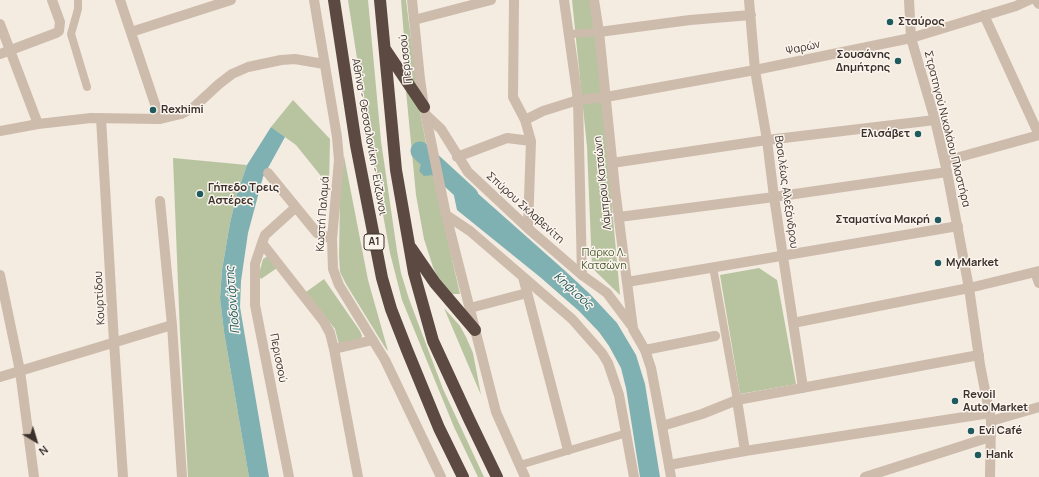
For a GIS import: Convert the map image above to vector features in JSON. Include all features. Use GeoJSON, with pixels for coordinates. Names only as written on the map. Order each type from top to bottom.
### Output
{"type":"FeatureCollection","features":[{"type":"Feature","properties":{"kind":"highway","name":"Αθήνα - Θεσσαλονίκη - Εύζωνοι"},"geometry":{"type":"LineString","coordinates":[[334,0],[356,145],[382,278],[407,350],[439,428],[463,477]]}},
{"type":"Feature","properties":{"kind":"highway","name":"Αθήνα - Θεσσαλονίκη - Εύζωνοι"},"geometry":{"type":"LineString","coordinates":[[380,0],[396,170],[408,243],[420,297],[433,340],[497,477]]}},
{"type":"Feature","properties":{"kind":"highway"},"geometry":{"type":"LineString","coordinates":[[385,49],[425,111]]}},
{"type":"Feature","properties":{"kind":"highway"},"geometry":{"type":"LineString","coordinates":[[408,243],[435,283],[475,330]]}},
{"type":"Feature","properties":{"kind":"street"},"geometry":{"type":"LineString","coordinates":[[0,54],[56,33],[60,28],[60,22],[52,0]]}},
{"type":"Feature","properties":{"kind":"street"},"geometry":{"type":"LineString","coordinates":[[78,0],[78,10],[71,34],[87,87]]}},
{"type":"Feature","properties":{"kind":"street"},"geometry":{"type":"LineString","coordinates":[[120,0],[160,118]]}},
{"type":"Feature","properties":{"kind":"street"},"geometry":{"type":"LineString","coordinates":[[131,32],[231,0]]}},
{"type":"Feature","properties":{"kind":"street","name":"Κωστή Παλαμά"},"geometry":{"type":"LineString","coordinates":[[314,0],[337,137],[339,160],[332,239],[332,260],[335,276],[385,360],[441,477]]}},
{"type":"Feature","properties":{"kind":"street","name":"Περισσού"},"geometry":{"type":"LineString","coordinates":[[412,0],[425,111]]}},
{"type":"Feature","properties":{"kind":"street"},"geometry":{"type":"LineString","coordinates":[[414,20],[457,4],[491,0]]}},
{"type":"Feature","properties":{"kind":"street"},"geometry":{"type":"LineString","coordinates":[[514,0],[513,97],[525,120],[531,141],[528,227]]}},
{"type":"Feature","properties":{"kind":"street","name":"Λάμπρου Κατσώνη"},"geometry":{"type":"LineString","coordinates":[[564,0],[570,34],[578,100],[582,275]]}},
{"type":"Feature","properties":{"kind":"street","name":"Λάμπρου Κατσώνη"},"geometry":{"type":"LineString","coordinates":[[594,0],[599,32],[612,163],[633,329],[645,350],[650,368],[671,477]]}},
{"type":"Feature","properties":{"kind":"street","name":"Βασιλέως Αλεξάνδρου"},"geometry":{"type":"LineString","coordinates":[[749,0],[755,70],[767,140],[774,197],[803,388]]}},
{"type":"Feature","properties":{"kind":"street","name":"Στρατηγού Νικολάου Πλαστήρα"},"geometry":{"type":"LineString","coordinates":[[909,0],[911,38],[945,161],[970,288],[979,355],[990,417],[990,477]]}},
{"type":"Feature","properties":{"kind":"street","name":"Ψαρών"},"geometry":{"type":"LineString","coordinates":[[525,120],[543,111],[578,100],[606,97],[755,70],[911,38],[1016,6],[1029,0]]}},
{"type":"Feature","properties":{"kind":"street"},"geometry":{"type":"LineString","coordinates":[[1036,0],[1039,4]]}},
{"type":"Feature","properties":{"kind":"street"},"geometry":{"type":"LineString","coordinates":[[570,34],[599,32],[690,20],[750,15]]}},
{"type":"Feature","properties":{"kind":"street"},"geometry":{"type":"LineString","coordinates":[[945,161],[1039,135],[984,15]]}},
{"type":"Feature","properties":{"kind":"street"},"geometry":{"type":"LineString","coordinates":[[0,24],[38,124]]}},
{"type":"Feature","properties":{"kind":"street"},"geometry":{"type":"LineString","coordinates":[[0,131],[38,124],[101,118],[160,118],[181,114],[194,107],[232,74],[248,67],[281,60],[295,59],[324,64]]}},
{"type":"Feature","properties":{"kind":"street"},"geometry":{"type":"LineString","coordinates":[[425,111],[446,215],[496,412],[525,477]]}},
{"type":"Feature","properties":{"kind":"street","name":"Σπύρου Σκλαβενίτη"},"geometry":{"type":"LineString","coordinates":[[425,111],[441,129],[457,157],[468,172],[582,275],[607,293],[633,329]]}},
{"type":"Feature","properties":{"kind":"street","name":"Κουρτίδου"},"geometry":{"type":"LineString","coordinates":[[101,118],[123,477]]}},
{"type":"Feature","properties":{"kind":"street"},"geometry":{"type":"LineString","coordinates":[[612,163],[767,140],[934,120]]}},
{"type":"Feature","properties":{"kind":"street"},"geometry":{"type":"LineString","coordinates":[[457,157],[507,138],[531,141]]}},
{"type":"Feature","properties":{"kind":"street"},"geometry":{"type":"LineString","coordinates":[[619,217],[774,197],[947,172]]}},
{"type":"Feature","properties":{"kind":"street"},"geometry":{"type":"LineString","coordinates":[[268,173],[317,233],[332,239]]}},
{"type":"Feature","properties":{"kind":"street"},"geometry":{"type":"LineString","coordinates":[[160,201],[172,325],[182,477]]}},
{"type":"Feature","properties":{"kind":"street","name":"Περισσού"},"geometry":{"type":"LineString","coordinates":[[289,477],[255,305],[255,264],[265,235],[296,207]]}},
{"type":"Feature","properties":{"kind":"street"},"geometry":{"type":"LineString","coordinates":[[446,215],[470,231],[572,319],[602,353],[608,363],[614,379],[627,433],[634,477]]}},
{"type":"Feature","properties":{"kind":"street"},"geometry":{"type":"LineString","coordinates":[[627,282],[958,226]]}},
{"type":"Feature","properties":{"kind":"street"},"geometry":{"type":"LineString","coordinates":[[262,243],[324,322],[330,333],[358,477]]}},
{"type":"Feature","properties":{"kind":"street"},"geometry":{"type":"LineString","coordinates":[[713,267],[745,451]]}},
{"type":"Feature","properties":{"kind":"street"},"geometry":{"type":"LineString","coordinates":[[793,323],[970,288],[1037,271],[1039,284]]}},
{"type":"Feature","properties":{"kind":"street"},"geometry":{"type":"LineString","coordinates":[[0,275],[20,371],[34,477]]}},
{"type":"Feature","properties":{"kind":"street"},"geometry":{"type":"LineString","coordinates":[[523,277],[568,450]]}},
{"type":"Feature","properties":{"kind":"street"},"geometry":{"type":"LineString","coordinates":[[470,308],[527,293]]}},
{"type":"Feature","properties":{"kind":"street"},"geometry":{"type":"LineString","coordinates":[[0,377],[172,325]]}},
{"type":"Feature","properties":{"kind":"street"},"geometry":{"type":"LineString","coordinates":[[645,350],[715,336]]}},
{"type":"Feature","properties":{"kind":"street"},"geometry":{"type":"LineString","coordinates":[[334,349],[373,340]]}},
{"type":"Feature","properties":{"kind":"street"},"geometry":{"type":"LineString","coordinates":[[662,426],[702,414],[736,400],[979,355]]}},
{"type":"Feature","properties":{"kind":"street"},"geometry":{"type":"LineString","coordinates":[[669,465],[745,451],[990,417],[1039,407]]}},
{"type":"Feature","properties":{"kind":"street"},"geometry":{"type":"LineString","coordinates":[[520,465],[627,433]]}},
{"type":"Feature","properties":{"kind":"street"},"geometry":{"type":"LineString","coordinates":[[865,477],[990,437]]}},
{"type":"Feature","properties":{"kind":"green space"},"geometry":{"type":"Polygon","coordinates":[[[348,0],[368,0],[381,141],[401,273],[409,299],[443,389],[484,477],[478,477],[454,427],[402,300],[390,253],[370,143],[348,0]]]}},
{"type":"Feature","properties":{"kind":"green space"},"geometry":{"type":"Polygon","coordinates":[[[401,0],[406,0],[417,87],[409,75],[406,61],[401,0]]]}},
{"type":"Feature","properties":{"kind":"green space","name":"Πάρκο Λ. Κατσώνη"},"geometry":{"type":"Polygon","coordinates":[[[572,0],[590,0],[601,85],[620,295],[592,268],[587,147],[572,0]]]}},
{"type":"Feature","properties":{"kind":"green space"},"geometry":{"type":"Polygon","coordinates":[[[406,91],[419,107],[426,143],[419,171],[433,175],[460,294],[452,294],[440,282],[433,267],[424,239],[416,195],[406,91]]]}},
{"type":"Feature","properties":{"kind":"green space"},"geometry":{"type":"Polygon","coordinates":[[[293,100],[330,139],[329,186],[296,145],[271,127],[293,100]]]}},
{"type":"Feature","properties":{"kind":"green space"},"geometry":{"type":"Polygon","coordinates":[[[344,156],[368,280],[388,351],[340,272],[340,199],[344,156]]]}},
{"type":"Feature","properties":{"kind":"green space"},"geometry":{"type":"Polygon","coordinates":[[[173,158],[247,165],[237,194],[230,223],[222,270],[220,298],[224,332],[249,477],[188,477],[180,334],[173,158]]]}},
{"type":"Feature","properties":{"kind":"green space"},"geometry":{"type":"Polygon","coordinates":[[[268,256],[277,268],[261,279],[260,270],[263,259],[268,256]]]}},
{"type":"Feature","properties":{"kind":"green space"},"geometry":{"type":"Polygon","coordinates":[[[759,268],[777,280],[796,384],[740,394],[720,275],[759,268]]]}},
{"type":"Feature","properties":{"kind":"green space"},"geometry":{"type":"Polygon","coordinates":[[[324,279],[360,331],[362,336],[361,339],[339,344],[335,329],[306,292],[324,279]]]}},
{"type":"Feature","properties":{"kind":"green space"},"geometry":{"type":"Polygon","coordinates":[[[444,308],[460,326],[473,353],[481,395],[444,308]]]}},
{"type":"Feature","properties":{"kind":"water","name":"Ποδονίφτης"},"geometry":{"type":"Polygon","coordinates":[[[271,127],[285,137],[263,177],[248,233],[241,281],[240,307],[269,477],[249,477],[224,332],[220,298],[222,270],[230,223],[237,194],[247,165],[271,127]]]}},
{"type":"Feature","properties":{"kind":"water"},"geometry":{"type":"Polygon","coordinates":[[[426,143],[433,175],[424,176],[419,171],[426,143]]]}},
{"type":"Feature","properties":{"kind":"water"},"geometry":{"type":"Polygon","coordinates":[[[448,167],[563,269],[590,294],[617,323],[636,355],[645,384],[660,477],[640,477],[626,388],[621,368],[609,346],[599,332],[579,311],[540,277],[457,210],[448,167]]]}},
{"type":"Feature","properties":{"kind":"waterway","name":"Κηφισός"},"geometry":{"type":"LineString","coordinates":[[420,151],[469,196]]}},
{"type":"Feature","properties":{"kind":"place","name":"Σταύρος"},"geometry":{"type":"Point","coordinates":[890,22]}},
{"type":"Feature","properties":{"kind":"place","name":"Σουσάνης Δημήτρης"},"geometry":{"type":"Point","coordinates":[898,61]}},
{"type":"Feature","properties":{"kind":"place","name":"Rexhimi"},"geometry":{"type":"Point","coordinates":[153,110]}},
{"type":"Feature","properties":{"kind":"place","name":"Ελισάβετ"},"geometry":{"type":"Point","coordinates":[918,134]}},
{"type":"Feature","properties":{"kind":"place","name":"Γήπεδο Τρεις Αστέρες"},"geometry":{"type":"Point","coordinates":[200,194]}},
{"type":"Feature","properties":{"kind":"place","name":"Σταματίνα Μακρή"},"geometry":{"type":"Point","coordinates":[938,220]}},
{"type":"Feature","properties":{"kind":"place","name":"MyMarket"},"geometry":{"type":"Point","coordinates":[938,263]}},
{"type":"Feature","properties":{"kind":"place","name":"Revoil Auto Market"},"geometry":{"type":"Point","coordinates":[955,401]}},
{"type":"Feature","properties":{"kind":"place","name":"Evi Café"},"geometry":{"type":"Point","coordinates":[971,431]}},
{"type":"Feature","properties":{"kind":"place","name":"Hank"},"geometry":{"type":"Point","coordinates":[978,455]}}]}
